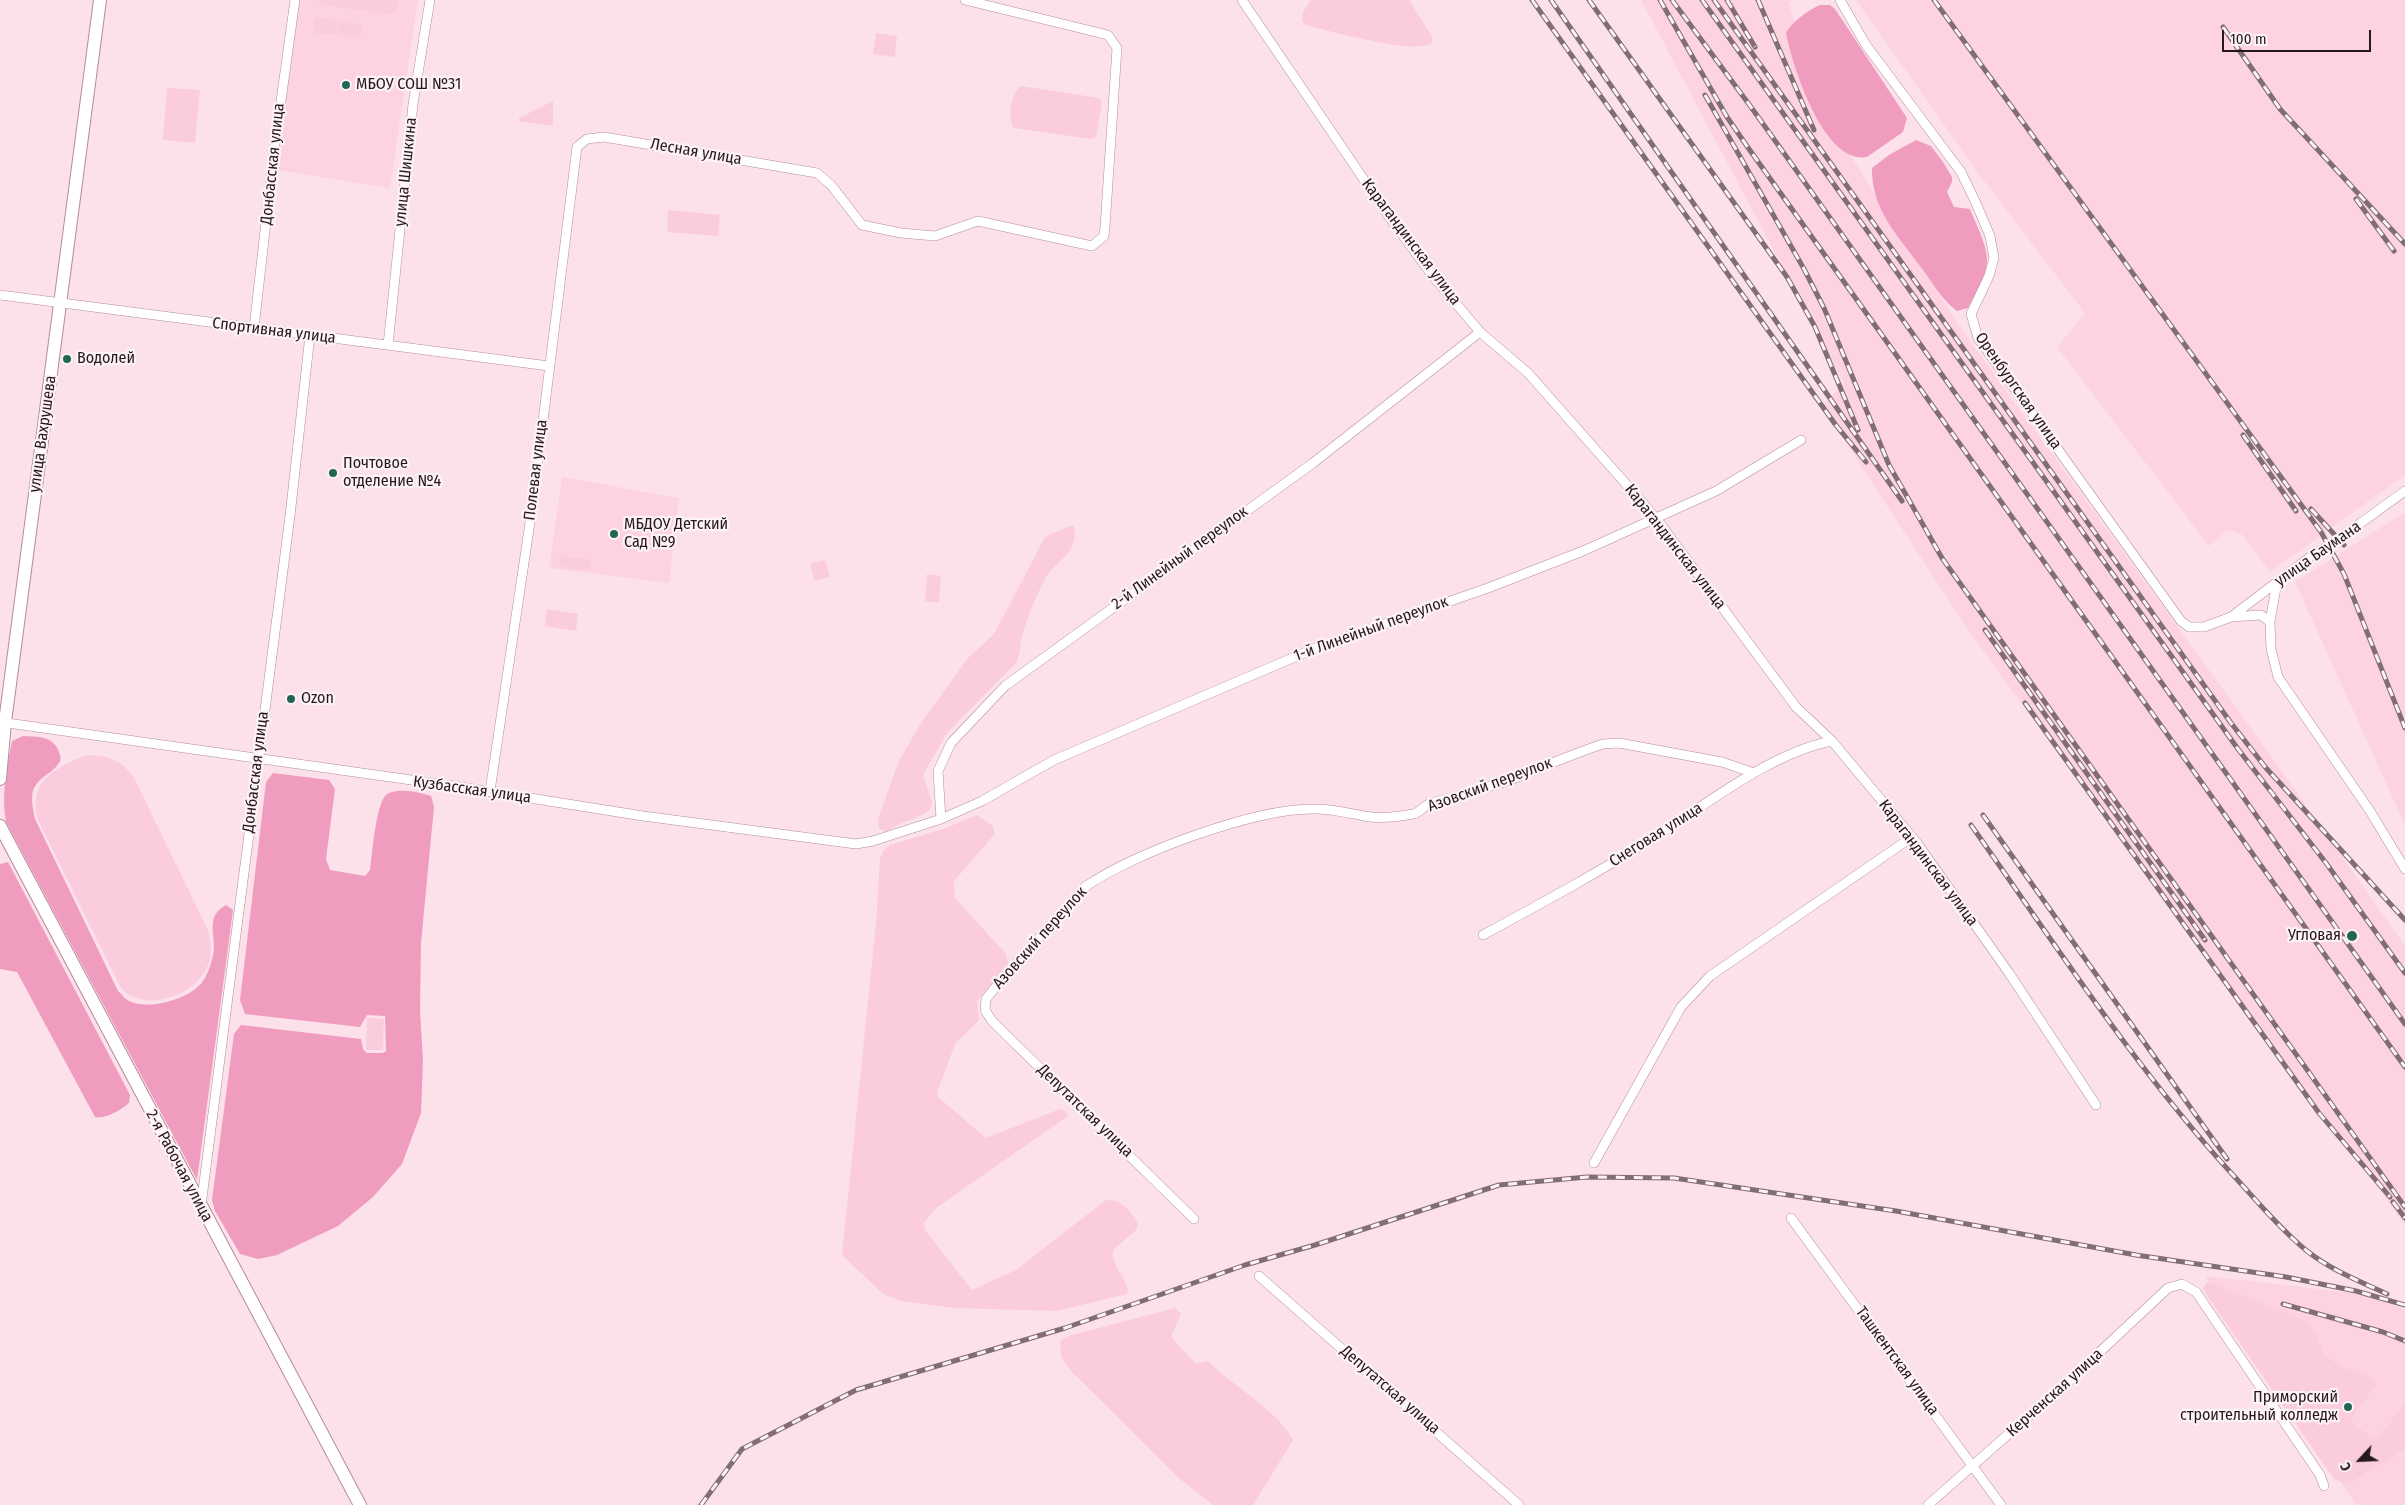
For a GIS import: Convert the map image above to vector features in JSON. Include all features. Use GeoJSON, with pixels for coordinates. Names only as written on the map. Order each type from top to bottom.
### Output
{"type":"FeatureCollection","features":[{"type":"Feature","properties":{"kind":"main road","name":"улица Вахрушева"},"geometry":{"type":"LineString","coordinates":[[0,779],[2,722],[100,0]]}},
{"type":"Feature","properties":{"kind":"main road","name":"2-я Рабочая улица"},"geometry":{"type":"LineString","coordinates":[[0,826],[360,1505]]}},
{"type":"Feature","properties":{"kind":"street","name":"Донбасская улица"},"geometry":{"type":"LineString","coordinates":[[254,328],[275,142],[295,0]]}},
{"type":"Feature","properties":{"kind":"street","name":"улица Шишкина"},"geometry":{"type":"LineString","coordinates":[[388,345],[414,104],[430,0]]}},
{"type":"Feature","properties":{"kind":"street","name":"Лесная улица"},"geometry":{"type":"LineString","coordinates":[[577,147],[587,139],[604,137],[817,174],[831,186],[862,225],[901,234],[935,236],[978,221],[1092,246],[1104,236],[1111,159],[1117,48],[1108,35],[965,0]]}},
{"type":"Feature","properties":{"kind":"street","name":"Карагандинская улица"},"geometry":{"type":"LineString","coordinates":[[1242,0],[1390,218],[1480,332],[1528,373],[1656,518],[1796,707],[1832,742],[1912,837],[2009,973],[2096,1104]]}},
{"type":"Feature","properties":{"kind":"street","name":"Оренбургская улица"},"geometry":{"type":"LineString","coordinates":[[1840,0],[1866,45],[1961,172],[1990,236],[1994,258],[1989,276],[1971,314],[1978,338],[2181,621],[2189,627],[2204,627],[2231,617]]}},
{"type":"Feature","properties":{"kind":"street","name":"Полевая улица"},"geometry":{"type":"LineString","coordinates":[[490,792],[532,509],[577,147]]}},
{"type":"Feature","properties":{"kind":"street","name":"Спортивная улица"},"geometry":{"type":"LineString","coordinates":[[0,295],[549,366]]}},
{"type":"Feature","properties":{"kind":"street","name":"2-й Линейный переулок"},"geometry":{"type":"LineString","coordinates":[[941,819],[938,771],[951,743],[1005,686],[1313,463],[1480,332]]}},
{"type":"Feature","properties":{"kind":"street","name":"Донбасская улица"},"geometry":{"type":"LineString","coordinates":[[201,1208],[257,758],[290,516],[310,335]]}},
{"type":"Feature","properties":{"kind":"street","name":"1-й Линейный переулок"},"geometry":{"type":"LineString","coordinates":[[941,819],[982,801],[1054,760],[1318,647],[1488,588],[1583,551],[1732,483],[1802,440]]}},
{"type":"Feature","properties":{"kind":"street","name":"улица Баумана"},"geometry":{"type":"LineString","coordinates":[[2231,617],[2405,491]]}},
{"type":"Feature","properties":{"kind":"street"},"geometry":{"type":"LineString","coordinates":[[2277,582],[2270,622],[2271,649],[2278,676],[2370,811],[2405,869]]}},
{"type":"Feature","properties":{"kind":"street"},"geometry":{"type":"LineString","coordinates":[[2231,617],[2261,615],[2270,622]]}},
{"type":"Feature","properties":{"kind":"street","name":"Кузбасская улица"},"geometry":{"type":"LineString","coordinates":[[2,722],[831,843],[856,844],[903,832],[941,819]]}},
{"type":"Feature","properties":{"kind":"street","name":"Снеговая улица"},"geometry":{"type":"LineString","coordinates":[[1483,936],[1595,873],[1754,773],[1813,745],[1832,742]]}},
{"type":"Feature","properties":{"kind":"street","name":"Азовский переулок"},"geometry":{"type":"LineString","coordinates":[[986,999],[1085,887],[1102,875],[1125,864],[1209,832],[1266,815],[1315,808],[1351,812],[1364,816],[1389,817],[1416,814],[1427,804],[1503,782],[1603,744],[1619,743],[1703,759],[1754,773]]}},
{"type":"Feature","properties":{"kind":"street"},"geometry":{"type":"LineString","coordinates":[[1594,1163],[1681,1007],[1710,976],[1912,837]]}},
{"type":"Feature","properties":{"kind":"street","name":"Депутатская улица"},"geometry":{"type":"LineString","coordinates":[[986,999],[985,1010],[992,1021],[1194,1219]]}},
{"type":"Feature","properties":{"kind":"street","name":"Ташкентская улица"},"geometry":{"type":"LineString","coordinates":[[1791,1218],[2001,1505]]}},
{"type":"Feature","properties":{"kind":"street","name":"Депутатская улица"},"geometry":{"type":"LineString","coordinates":[[1259,1276],[1519,1505]]}},
{"type":"Feature","properties":{"kind":"street","name":"Керченская улица"},"geometry":{"type":"LineString","coordinates":[[1928,1505],[2071,1380],[2168,1288],[2182,1284],[2196,1292],[2320,1475],[2324,1486]]}},
{"type":"Feature","properties":{"kind":"shaded area","name":"МБОУ СОШ №31"},"geometry":{"type":"Polygon","coordinates":[[[298,0],[418,0],[390,188],[276,170],[298,0]]]}},
{"type":"Feature","properties":{"kind":"shaded area"},"geometry":{"type":"Polygon","coordinates":[[[317,0],[398,0],[397,10],[390,14],[323,5],[317,0]]]}},
{"type":"Feature","properties":{"kind":"shaded area"},"geometry":{"type":"Polygon","coordinates":[[[1311,0],[1409,0],[1433,38],[1431,44],[1406,46],[1389,44],[1305,25],[1302,21],[1303,12],[1311,0]]]}},
{"type":"Feature","properties":{"kind":"shaded area"},"geometry":{"type":"Polygon","coordinates":[[[1641,0],[1793,0],[1789,3],[1821,109],[1960,327],[2259,739],[2405,946],[2405,1225],[1972,636],[1822,406],[1844,383],[1641,0]]]}},
{"type":"Feature","properties":{"kind":"shaded area"},"geometry":{"type":"Polygon","coordinates":[[[1856,0],[2405,0],[2405,475],[2270,572],[2241,534],[2227,530],[2209,546],[2057,347],[2085,313],[1978,173],[1856,0]]]}},
{"type":"Feature","properties":{"kind":"shaded area"},"geometry":{"type":"Polygon","coordinates":[[[1820,5],[1830,5],[1835,9],[1907,118],[1903,132],[1867,157],[1851,155],[1837,145],[1824,129],[1812,110],[1789,48],[1786,33],[1801,16],[1820,5]]]}},
{"type":"Feature","properties":{"kind":"shaded area"},"geometry":{"type":"Polygon","coordinates":[[[315,17],[338,20],[337,35],[313,33],[315,17]]]}},
{"type":"Feature","properties":{"kind":"shaded area"},"geometry":{"type":"Polygon","coordinates":[[[340,22],[362,25],[360,37],[338,34],[340,22]]]}},
{"type":"Feature","properties":{"kind":"shaded area"},"geometry":{"type":"Polygon","coordinates":[[[876,33],[897,36],[895,57],[873,54],[876,33]]]}},
{"type":"Feature","properties":{"kind":"shaded area"},"geometry":{"type":"Polygon","coordinates":[[[1021,86],[1099,98],[1102,102],[1096,137],[1091,139],[1014,128],[1011,119],[1011,106],[1015,94],[1021,86]]]}},
{"type":"Feature","properties":{"kind":"shaded area"},"geometry":{"type":"Polygon","coordinates":[[[167,88],[200,90],[195,143],[163,140],[167,88]]]}},
{"type":"Feature","properties":{"kind":"shaded area"},"geometry":{"type":"Polygon","coordinates":[[[553,101],[553,126],[519,121],[519,118],[553,101]]]}},
{"type":"Feature","properties":{"kind":"shaded area"},"geometry":{"type":"Polygon","coordinates":[[[1916,140],[1931,146],[1943,162],[1952,177],[1952,182],[1947,192],[1954,207],[1970,209],[1983,242],[1987,255],[1985,273],[1968,308],[1957,311],[1941,296],[1887,221],[1876,196],[1872,168],[1889,155],[1916,140]]]}},
{"type":"Feature","properties":{"kind":"shaded area"},"geometry":{"type":"Polygon","coordinates":[[[668,210],[720,215],[718,236],[667,232],[668,210]]]}},
{"type":"Feature","properties":{"kind":"shaded area","name":"МБДОУ Детский Сад №9"},"geometry":{"type":"Polygon","coordinates":[[[562,477],[679,498],[669,583],[549,568],[562,477]]]}},
{"type":"Feature","properties":{"kind":"shaded area"},"geometry":{"type":"Polygon","coordinates":[[[2405,512],[2405,825],[2295,582],[2405,512]]]}},
{"type":"Feature","properties":{"kind":"shaded area"},"geometry":{"type":"Polygon","coordinates":[[[1074,526],[1075,536],[1073,544],[1070,551],[1054,567],[1041,588],[1024,629],[1016,663],[947,733],[923,775],[932,802],[930,810],[885,832],[879,828],[878,819],[898,763],[919,726],[968,658],[994,634],[1045,537],[1074,526]]]}},
{"type":"Feature","properties":{"kind":"shaded area"},"geometry":{"type":"Polygon","coordinates":[[[560,556],[591,560],[590,571],[559,566],[560,556]]]}},
{"type":"Feature","properties":{"kind":"shaded area"},"geometry":{"type":"Polygon","coordinates":[[[825,560],[830,577],[814,581],[810,563],[825,560]]]}},
{"type":"Feature","properties":{"kind":"shaded area"},"geometry":{"type":"Polygon","coordinates":[[[927,574],[941,576],[939,603],[925,601],[927,574]]]}},
{"type":"Feature","properties":{"kind":"shaded area"},"geometry":{"type":"Polygon","coordinates":[[[547,609],[578,614],[576,631],[545,626],[547,609]]]}},
{"type":"Feature","properties":{"kind":"shaded area"},"geometry":{"type":"Polygon","coordinates":[[[23,736],[49,740],[53,742],[59,752],[61,759],[59,763],[34,788],[32,799],[35,819],[118,991],[125,998],[134,1003],[144,1005],[156,1004],[178,998],[197,988],[203,981],[212,961],[214,948],[213,924],[216,914],[226,905],[233,910],[197,1180],[6,822],[4,791],[12,741],[23,736]]]}},
{"type":"Feature","properties":{"kind":"shaded area"},"geometry":{"type":"Polygon","coordinates":[[[87,755],[102,756],[114,760],[134,778],[208,930],[211,950],[208,965],[201,977],[190,988],[176,995],[161,1000],[146,1000],[133,996],[121,988],[37,818],[37,794],[47,777],[55,770],[87,755]]]}},
{"type":"Feature","properties":{"kind":"shaded area"},"geometry":{"type":"Polygon","coordinates":[[[273,773],[329,780],[335,789],[326,859],[330,870],[365,876],[370,870],[377,819],[386,795],[396,791],[421,793],[431,796],[434,807],[421,943],[420,1011],[423,1060],[421,1113],[402,1164],[373,1197],[338,1226],[277,1255],[258,1259],[240,1254],[215,1211],[212,1200],[234,1034],[241,1025],[361,1039],[363,1049],[367,1053],[383,1053],[386,1051],[385,1016],[367,1015],[360,1027],[245,1014],[240,1000],[266,782],[273,773]]]}},
{"type":"Feature","properties":{"kind":"shaded area"},"geometry":{"type":"Polygon","coordinates":[[[977,815],[993,826],[995,834],[954,881],[955,898],[1006,954],[1008,963],[977,1002],[979,1020],[955,1044],[937,1093],[938,1097],[986,1138],[1060,1109],[1066,1111],[1068,1116],[936,1208],[924,1223],[925,1230],[972,1290],[1016,1270],[1106,1200],[1121,1204],[1129,1210],[1138,1224],[1136,1230],[1113,1250],[1114,1261],[1125,1281],[1128,1292],[1057,1311],[954,1308],[901,1301],[883,1294],[842,1255],[876,923],[880,859],[883,851],[890,845],[943,829],[977,815]]]}},
{"type":"Feature","properties":{"kind":"shaded area"},"geometry":{"type":"Polygon","coordinates":[[[8,862],[130,1095],[129,1103],[118,1111],[95,1117],[17,972],[0,969],[0,864],[8,862]]]}},
{"type":"Feature","properties":{"kind":"shaded area"},"geometry":{"type":"Polygon","coordinates":[[[367,1018],[384,1019],[383,1050],[366,1050],[367,1018]]]}},
{"type":"Feature","properties":{"kind":"shaded area","name":"Приморский строительный колледж"},"geometry":{"type":"Polygon","coordinates":[[[2205,1276],[2372,1295],[2405,1310],[2405,1505],[2356,1505],[2205,1276]]]}},
{"type":"Feature","properties":{"kind":"shaded area"},"geometry":{"type":"Polygon","coordinates":[[[2207,1282],[2304,1320],[2315,1332],[2324,1354],[2339,1366],[2373,1378],[2376,1385],[2352,1417],[2353,1423],[2372,1438],[2381,1435],[2405,1402],[2405,1449],[2348,1484],[2334,1479],[2210,1300],[2203,1289],[2207,1282]]]}},
{"type":"Feature","properties":{"kind":"shaded area"},"geometry":{"type":"Polygon","coordinates":[[[1175,1308],[1181,1314],[1171,1337],[1196,1364],[1208,1361],[1266,1409],[1287,1430],[1293,1440],[1253,1505],[1213,1505],[1180,1479],[1070,1370],[1061,1357],[1060,1341],[1068,1336],[1175,1308]]]}},
{"type":"Feature","properties":{"kind":"railway"},"geometry":{"type":"LineString","coordinates":[[1532,0],[1835,424],[1866,462]]}},
{"type":"Feature","properties":{"kind":"railway"},"geometry":{"type":"LineString","coordinates":[[1551,0],[1902,501]]}},
{"type":"Feature","properties":{"kind":"railway"},"geometry":{"type":"LineString","coordinates":[[1589,0],[1787,277],[1815,327],[1858,430]]}},
{"type":"Feature","properties":{"kind":"railway"},"geometry":{"type":"LineString","coordinates":[[1660,0],[1727,117],[1749,149],[2405,1067]]}},
{"type":"Feature","properties":{"kind":"railway"},"geometry":{"type":"LineString","coordinates":[[1672,0],[1751,107],[2405,1024]]}},
{"type":"Feature","properties":{"kind":"railway"},"geometry":{"type":"LineString","coordinates":[[1702,0],[2238,749],[2326,863],[2405,973]]}},
{"type":"Feature","properties":{"kind":"railway"},"geometry":{"type":"LineString","coordinates":[[1714,0],[2231,723],[2266,768],[2405,920]]}},
{"type":"Feature","properties":{"kind":"railway"},"geometry":{"type":"LineString","coordinates":[[1727,0],[1755,47]]}},
{"type":"Feature","properties":{"kind":"railway"},"geometry":{"type":"LineString","coordinates":[[1758,0],[1814,130]]}},
{"type":"Feature","properties":{"kind":"railway"},"geometry":{"type":"LineString","coordinates":[[1934,0],[2321,532],[2344,574],[2405,728]]}},
{"type":"Feature","properties":{"kind":"railway"},"geometry":{"type":"LineString","coordinates":[[2223,27],[2280,109],[2405,244]]}},
{"type":"Feature","properties":{"kind":"railway"},"geometry":{"type":"LineString","coordinates":[[1705,95],[1804,269],[1824,308],[1889,465],[1942,558],[2405,1207]]}},
{"type":"Feature","properties":{"kind":"railway"},"geometry":{"type":"LineString","coordinates":[[2356,199],[2394,251]]}},
{"type":"Feature","properties":{"kind":"railway"},"geometry":{"type":"LineString","coordinates":[[2243,435],[2296,511]]}},
{"type":"Feature","properties":{"kind":"railway"},"geometry":{"type":"LineString","coordinates":[[2311,509],[2344,545]]}},
{"type":"Feature","properties":{"kind":"railway"},"geometry":{"type":"LineString","coordinates":[[1985,630],[2205,940]]}},
{"type":"Feature","properties":{"kind":"railway"},"geometry":{"type":"LineString","coordinates":[[2025,703],[2319,1113],[2390,1197]]}},
{"type":"Feature","properties":{"kind":"railway"},"geometry":{"type":"LineString","coordinates":[[1983,815],[2227,1159]]}},
{"type":"Feature","properties":{"kind":"railway"},"geometry":{"type":"LineString","coordinates":[[1971,825],[2129,1049],[2197,1134],[2233,1175],[2278,1224],[2316,1258],[2335,1270],[2387,1294]]}},
{"type":"Feature","properties":{"kind":"railway"},"geometry":{"type":"LineString","coordinates":[[701,1505],[742,1449],[856,1390],[1065,1328],[1245,1265],[1315,1245],[1499,1185],[1587,1177],[1674,1178],[1896,1211],[2136,1255],[2286,1277],[2356,1291],[2405,1305]]}},
{"type":"Feature","properties":{"kind":"railway"},"geometry":{"type":"LineString","coordinates":[[2393,1202],[2405,1218]]}},
{"type":"Feature","properties":{"kind":"railway"},"geometry":{"type":"LineString","coordinates":[[2283,1304],[2383,1332],[2405,1341]]}},
{"type":"Feature","properties":{"kind":"place","name":"МБОУ СОШ №31"},"geometry":{"type":"Point","coordinates":[346,85]}},
{"type":"Feature","properties":{"kind":"place","name":"Водолей"},"geometry":{"type":"Point","coordinates":[67,359]}},
{"type":"Feature","properties":{"kind":"place","name":"Почтовое отделение №4"},"geometry":{"type":"Point","coordinates":[333,473]}},
{"type":"Feature","properties":{"kind":"place","name":"МБДОУ Детский Сад №9"},"geometry":{"type":"Point","coordinates":[614,534]}},
{"type":"Feature","properties":{"kind":"place","name":"Ozon"},"geometry":{"type":"Point","coordinates":[291,699]}},
{"type":"Feature","properties":{"kind":"place","name":"Угловая"},"geometry":{"type":"Point","coordinates":[2352,936]}},
{"type":"Feature","properties":{"kind":"place","name":"Приморский строительный колледж"},"geometry":{"type":"Point","coordinates":[2348,1407]}}]}
